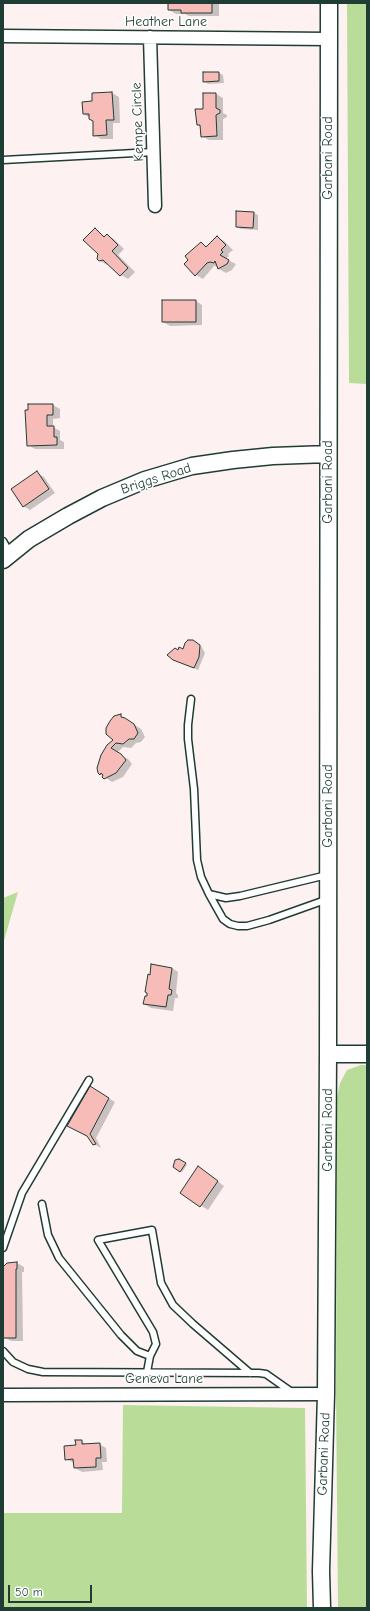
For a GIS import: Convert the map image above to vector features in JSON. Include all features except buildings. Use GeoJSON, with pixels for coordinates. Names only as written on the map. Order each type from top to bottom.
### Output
{"type":"FeatureCollection","features":[{"type":"Feature","properties":{"kind":"street","name":"Garbani Road"},"geometry":{"type":"LineString","coordinates":[[322,1608],[321,1571],[326,1394],[328,1054],[329,3]]}},
{"type":"Feature","properties":{"kind":"street","name":"Heather Lane"},"geometry":{"type":"LineString","coordinates":[[3,36],[329,39]]}},
{"type":"Feature","properties":{"kind":"street","name":"Kempe Circle"},"geometry":{"type":"LineString","coordinates":[[150,37],[155,206]]}},
{"type":"Feature","properties":{"kind":"street","name":"Briggs Road"},"geometry":{"type":"LineString","coordinates":[[6,551],[102,498],[145,480],[192,466],[233,460],[273,456],[328,454]]}},
{"type":"Feature","properties":{"kind":"street"},"geometry":{"type":"LineString","coordinates":[[328,1054],[367,1054]]}},
{"type":"Feature","properties":{"kind":"street","name":"Geneva Lane"},"geometry":{"type":"LineString","coordinates":[[3,1395],[326,1394]]}},
{"type":"Feature","properties":{"kind":"lane"},"geometry":{"type":"LineString","coordinates":[[3,160],[154,152]]}},
{"type":"Feature","properties":{"kind":"lane"},"geometry":{"type":"LineString","coordinates":[[191,699],[188,739],[194,789],[197,860],[201,877],[208,894],[223,919],[230,924],[247,926],[269,920],[328,899]]}},
{"type":"Feature","properties":{"kind":"lane"},"geometry":{"type":"LineString","coordinates":[[208,894],[226,898],[240,896],[328,874]]}},
{"type":"Feature","properties":{"kind":"lane"},"geometry":{"type":"LineString","coordinates":[[3,1248],[22,1193],[89,1080]]}},
{"type":"Feature","properties":{"kind":"lane"},"geometry":{"type":"LineString","coordinates":[[42,1204],[48,1235],[59,1258],[121,1336],[137,1351],[150,1356]]}},
{"type":"Feature","properties":{"kind":"lane"},"geometry":{"type":"LineString","coordinates":[[147,1372],[150,1356],[156,1344],[153,1332],[98,1240],[152,1230],[161,1283],[173,1305],[250,1373]]}},
{"type":"Feature","properties":{"kind":"lane"},"geometry":{"type":"LineString","coordinates":[[3,1351],[13,1362],[28,1369],[43,1372],[266,1374],[294,1394]]}},
{"type":"Feature","properties":{"kind":"green space"},"geometry":{"type":"Polygon","coordinates":[[[347,3],[367,3],[367,384],[349,383],[347,3]]]}},
{"type":"Feature","properties":{"kind":"green space"},"geometry":{"type":"Polygon","coordinates":[[[18,892],[3,944],[3,898],[18,892]]]}},
{"type":"Feature","properties":{"kind":"green space"},"geometry":{"type":"Polygon","coordinates":[[[361,1065],[367,1065],[367,1608],[338,1608],[336,1396],[337,1097],[340,1083],[347,1070],[361,1065]]]}},
{"type":"Feature","properties":{"kind":"green space"},"geometry":{"type":"Polygon","coordinates":[[[123,1405],[305,1408],[307,1608],[3,1608],[3,1513],[122,1513],[123,1405]]]}}]}
